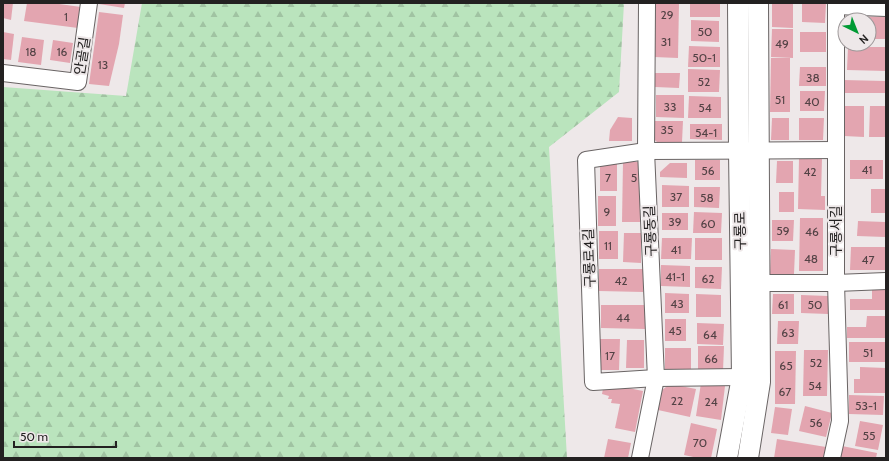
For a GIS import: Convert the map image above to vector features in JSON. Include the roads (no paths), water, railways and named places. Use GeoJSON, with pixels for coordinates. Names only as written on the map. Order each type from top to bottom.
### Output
{"type":"FeatureCollection","features":[{"type":"Feature","properties":{"kind":"street","name":"안골길"},"geometry":{"type":"LineString","coordinates":[[3,73],[78,82],[89,3]]}},
{"type":"Feature","properties":{"kind":"street","name":"구룡동길"},"geometry":{"type":"LineString","coordinates":[[640,458],[656,378],[646,151],[647,3]]}},
{"type":"Feature","properties":{"kind":"street","name":"구룡로"},"geometry":{"type":"LineString","coordinates":[[727,458],[742,377],[738,3]]}},
{"type":"Feature","properties":{"kind":"street","name":"구룡로"},"geometry":{"type":"LineString","coordinates":[[748,458],[760,382],[758,3]]}},
{"type":"Feature","properties":{"kind":"street"},"geometry":{"type":"LineString","coordinates":[[836,5],[886,8]]}},
{"type":"Feature","properties":{"kind":"street","name":"구룡서길"},"geometry":{"type":"LineString","coordinates":[[832,458],[840,421],[836,283],[836,5]]}},
{"type":"Feature","properties":{"kind":"street","name":"구룡로4길"},"geometry":{"type":"LineString","coordinates":[[742,377],[656,378],[593,382],[586,160],[646,151],[836,150]]}},
{"type":"Feature","properties":{"kind":"street"},"geometry":{"type":"LineString","coordinates":[[760,283],[836,283],[886,281]]}}]}
